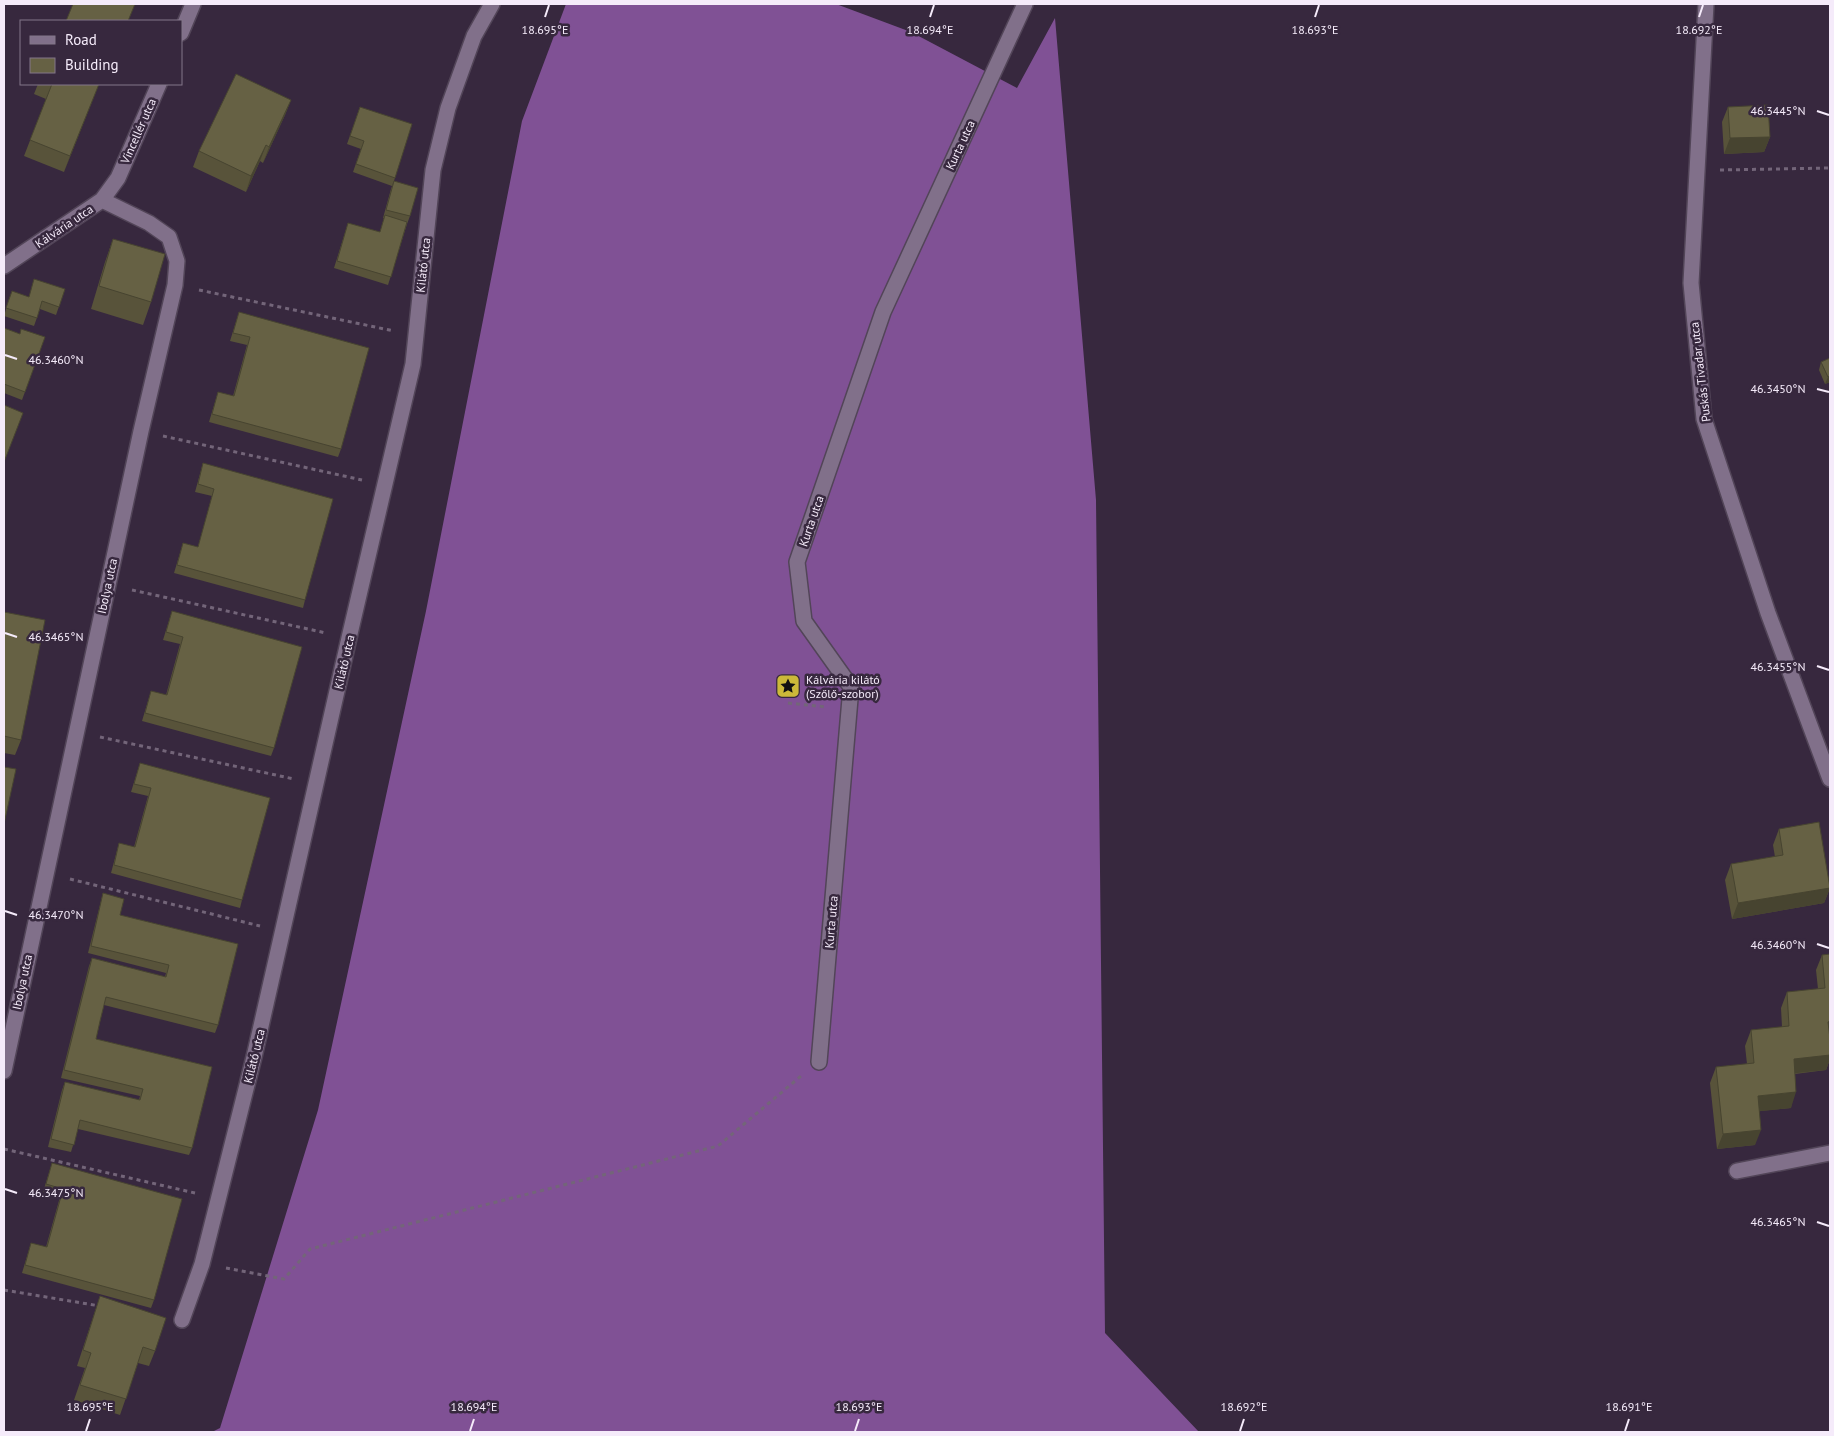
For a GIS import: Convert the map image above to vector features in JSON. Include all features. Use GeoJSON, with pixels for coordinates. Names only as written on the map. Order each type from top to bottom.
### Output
{"type":"FeatureCollection","features":[{"type":"Feature","properties":{"kind":"street"},"geometry":{"type":"LineString","coordinates":[[182,31],[193,4]]}},
{"type":"Feature","properties":{"kind":"street","name":"Kilátó utca"},"geometry":{"type":"LineString","coordinates":[[182,1320],[202,1264],[217,1198],[254,1057],[413,364],[433,170],[448,108],[474,36],[492,4]]}},
{"type":"Feature","properties":{"kind":"street","name":"Kurta utca"},"geometry":{"type":"LineString","coordinates":[[819,1062],[851,687],[804,621],[797,562],[883,312],[1026,4]]}},
{"type":"Feature","properties":{"kind":"street","name":"Puskás Tivadar utca"},"geometry":{"type":"LineString","coordinates":[[1706,4],[1691,283],[1704,419],[1768,613],[1830,779]]}},
{"type":"Feature","properties":{"kind":"street","name":"Vincellér utca"},"geometry":{"type":"LineString","coordinates":[[118,178],[159,85]]}},
{"type":"Feature","properties":{"kind":"street","name":"Kálvária utca"},"geometry":{"type":"LineString","coordinates":[[4,266],[102,200],[118,178]]}},
{"type":"Feature","properties":{"kind":"street","name":"Ibolya utca"},"geometry":{"type":"LineString","coordinates":[[4,1070],[141,431],[175,285],[177,261],[169,237],[149,223],[102,200]]}},
{"type":"Feature","properties":{"kind":"street"},"geometry":{"type":"LineString","coordinates":[[1737,1171],[1830,1153]]}},
{"type":"Feature","properties":{"kind":"path"},"geometry":{"type":"LineString","coordinates":[[1697,170],[1830,168]]}},
{"type":"Feature","properties":{"kind":"path"},"geometry":{"type":"LineString","coordinates":[[175,285],[416,336]]}},
{"type":"Feature","properties":{"kind":"path"},"geometry":{"type":"LineString","coordinates":[[141,431],[384,485]]}},
{"type":"Feature","properties":{"kind":"path"},"geometry":{"type":"LineString","coordinates":[[108,584],[349,638]]}},
{"type":"Feature","properties":{"kind":"path"},"geometry":{"type":"LineString","coordinates":[[788,703],[849,710]]}},
{"type":"Feature","properties":{"kind":"path"},"geometry":{"type":"LineString","coordinates":[[76,732],[316,784]]}},
{"type":"Feature","properties":{"kind":"path"},"geometry":{"type":"LineString","coordinates":[[45,874],[283,931]]}},
{"type":"Feature","properties":{"kind":"path"},"geometry":{"type":"LineString","coordinates":[[202,1264],[284,1279],[310,1249],[718,1146],[819,1062]]}},
{"type":"Feature","properties":{"kind":"path"},"geometry":{"type":"LineString","coordinates":[[4,1149],[217,1198]]}},
{"type":"Feature","properties":{"kind":"path"},"geometry":{"type":"LineString","coordinates":[[4,1290],[107,1307]]}},
{"type":"Feature","properties":{"kind":"shaded area"},"geometry":{"type":"Polygon","coordinates":[[[566,4],[836,4],[911,32],[1017,88],[1055,18],[1096,500],[1105,1333],[1199,1432],[212,1432],[220,1428],[318,1110],[426,611],[522,121],[566,4]]]}},
{"type":"Feature","properties":{"kind":"building"},"geometry":{"type":"Polygon","coordinates":[[[73,4],[135,4],[128,20],[66,20],[73,4]]]}},
{"type":"Feature","properties":{"kind":"building"},"geometry":{"type":"Polygon","coordinates":[[[236,74],[291,100],[269,147],[266,145],[251,176],[199,151],[236,74]]]}},
{"type":"Feature","properties":{"kind":"building"},"geometry":{"type":"Polygon","coordinates":[[[52,85],[99,85],[70,156],[30,140],[52,85]]]}},
{"type":"Feature","properties":{"kind":"building"},"geometry":{"type":"Polygon","coordinates":[[[1768,105],[1770,137],[1730,138],[1728,107],[1768,105]]]}},
{"type":"Feature","properties":{"kind":"building"},"geometry":{"type":"Polygon","coordinates":[[[360,107],[412,124],[395,178],[356,164],[364,141],[350,136],[360,107]]]}},
{"type":"Feature","properties":{"kind":"building"},"geometry":{"type":"Polygon","coordinates":[[[394,181],[418,188],[410,216],[386,210],[394,181]]]}},
{"type":"Feature","properties":{"kind":"building"},"geometry":{"type":"Polygon","coordinates":[[[385,215],[407,222],[391,277],[337,261],[348,223],[380,232],[385,215]]]}},
{"type":"Feature","properties":{"kind":"building"},"geometry":{"type":"Polygon","coordinates":[[[113,239],[165,254],[151,302],[99,286],[113,239]]]}},
{"type":"Feature","properties":{"kind":"building"},"geometry":{"type":"Polygon","coordinates":[[[34,279],[65,289],[59,307],[42,301],[37,318],[6,308],[12,291],[29,297],[34,279]]]}},
{"type":"Feature","properties":{"kind":"building"},"geometry":{"type":"Polygon","coordinates":[[[239,312],[369,348],[341,449],[212,414],[218,392],[234,396],[250,337],[233,333],[239,312]]]}},
{"type":"Feature","properties":{"kind":"building"},"geometry":{"type":"Polygon","coordinates":[[[4,328],[20,334],[21,329],[45,337],[25,392],[4,384],[4,328]]]}},
{"type":"Feature","properties":{"kind":"building"},"geometry":{"type":"Polygon","coordinates":[[[1830,358],[1830,376],[1828,377],[1821,362],[1830,358]]]}},
{"type":"Feature","properties":{"kind":"building"},"geometry":{"type":"Polygon","coordinates":[[[4,405],[23,413],[4,462],[4,405]]]}},
{"type":"Feature","properties":{"kind":"building"},"geometry":{"type":"Polygon","coordinates":[[[203,463],[333,499],[305,600],[177,565],[183,543],[198,547],[214,489],[198,484],[203,463]]]}},
{"type":"Feature","properties":{"kind":"building"},"geometry":{"type":"Polygon","coordinates":[[[172,611],[302,647],[274,748],[145,713],[151,691],[167,695],[183,637],[166,632],[172,611]]]}},
{"type":"Feature","properties":{"kind":"building"},"geometry":{"type":"Polygon","coordinates":[[[4,612],[45,620],[21,740],[4,736],[4,612]]]}},
{"type":"Feature","properties":{"kind":"building"},"geometry":{"type":"Polygon","coordinates":[[[140,763],[270,798],[242,900],[114,865],[119,843],[135,847],[151,788],[134,784],[140,763]]]}},
{"type":"Feature","properties":{"kind":"building"},"geometry":{"type":"Polygon","coordinates":[[[4,767],[16,769],[4,824],[4,767]]]}},
{"type":"Feature","properties":{"kind":"building"},"geometry":{"type":"Polygon","coordinates":[[[1819,822],[1830,888],[1738,903],[1731,864],[1783,855],[1779,829],[1819,822]]]}},
{"type":"Feature","properties":{"kind":"building"},"geometry":{"type":"Polygon","coordinates":[[[103,893],[124,899],[120,915],[238,944],[218,1025],[106,997],[100,1021],[96,1039],[212,1067],[192,1148],[80,1120],[74,1145],[51,1139],[65,1082],[140,1100],[143,1089],[64,1070],[92,958],[166,977],[169,965],[91,946],[103,893]]]}},
{"type":"Feature","properties":{"kind":"building"},"geometry":{"type":"Polygon","coordinates":[[[1830,954],[1830,1021],[1828,1022],[1830,1055],[1794,1059],[1796,1092],[1758,1096],[1761,1130],[1723,1134],[1716,1067],[1754,1063],[1751,1030],[1789,1026],[1787,992],[1825,988],[1822,955],[1830,954]]]}},
{"type":"Feature","properties":{"kind":"building"},"geometry":{"type":"Polygon","coordinates":[[[52,1163],[182,1199],[154,1300],[25,1265],[31,1243],[47,1247],[63,1189],[46,1184],[52,1163]]]}},
{"type":"Feature","properties":{"kind":"building"},"geometry":{"type":"Polygon","coordinates":[[[100,1296],[166,1318],[155,1351],[143,1347],[126,1399],[80,1385],[91,1353],[83,1350],[100,1296]]]}},
{"type":"Feature","properties":{"kind":"place","name":"Kálvária kilátó (Szőlő-szobor)"},"geometry":{"type":"Point","coordinates":[788,686]}}]}
